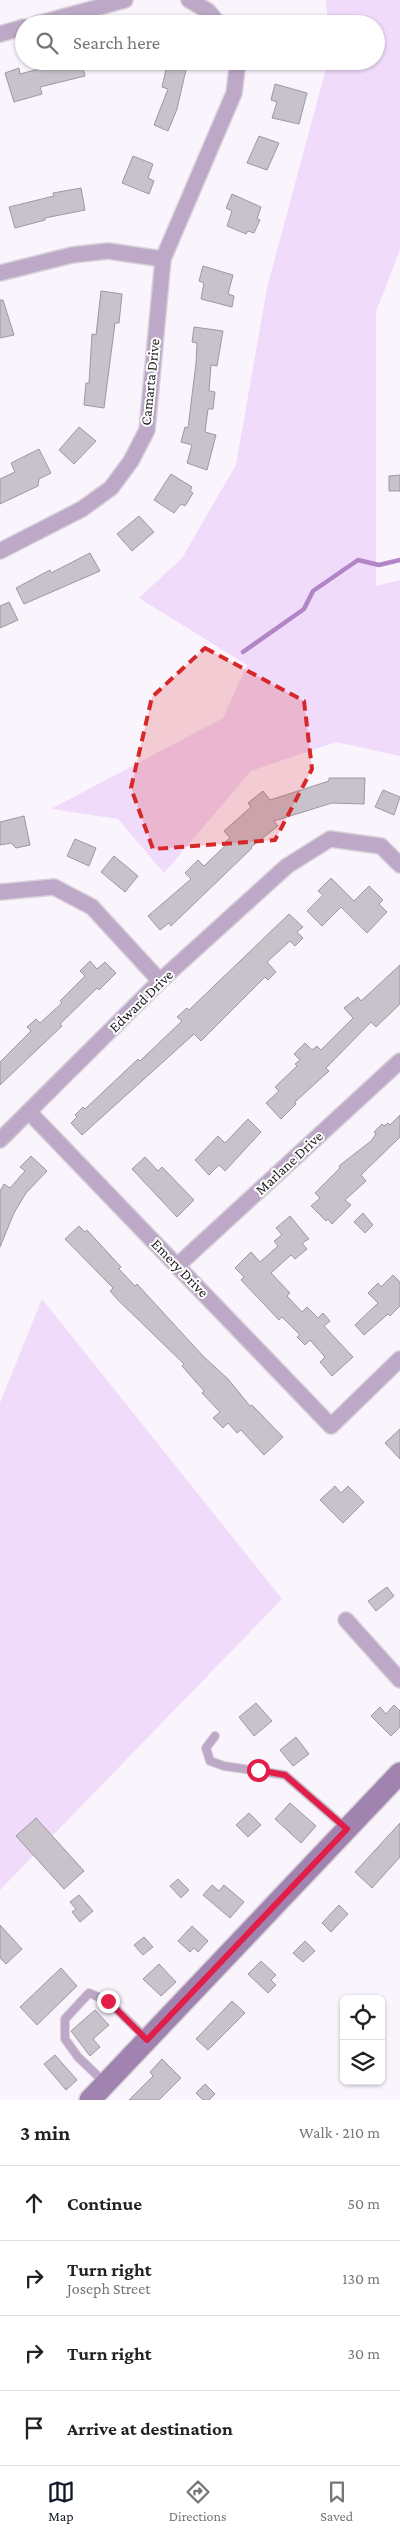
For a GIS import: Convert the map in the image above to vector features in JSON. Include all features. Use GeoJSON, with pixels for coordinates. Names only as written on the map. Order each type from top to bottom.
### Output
{"type":"FeatureCollection","features":[{"type":"Feature","properties":{"kind":"street"},"geometry":{"type":"LineString","coordinates":[[70,15],[125,0]]}},
{"type":"Feature","properties":{"kind":"street"},"geometry":{"type":"LineString","coordinates":[[189,0],[208,10],[212,15]]}},
{"type":"Feature","properties":{"kind":"street"},"geometry":{"type":"LineString","coordinates":[[0,34],[15,30]]}},
{"type":"Feature","properties":{"kind":"street","name":"Camarta Drive"},"geometry":{"type":"LineString","coordinates":[[0,551],[82,509],[111,488],[131,461],[146,430],[163,259],[234,93],[237,70]]}},
{"type":"Feature","properties":{"kind":"street"},"geometry":{"type":"LineString","coordinates":[[0,273],[72,255],[108,251],[163,259]]}},
{"type":"Feature","properties":{"kind":"street","name":"Edward Drive"},"geometry":{"type":"LineString","coordinates":[[0,1140],[160,981],[287,866],[330,839],[381,846],[400,865]]}},
{"type":"Feature","properties":{"kind":"street"},"geometry":{"type":"LineString","coordinates":[[0,892],[54,887],[92,907],[160,981]]}},
{"type":"Feature","properties":{"kind":"street","name":"Marlane Drive"},"geometry":{"type":"LineString","coordinates":[[178,1265],[400,1061]]}},
{"type":"Feature","properties":{"kind":"street","name":"Emery Drive"},"geometry":{"type":"LineString","coordinates":[[29,1112],[331,1426],[400,1359]]}},
{"type":"Feature","properties":{"kind":"street"},"geometry":{"type":"LineString","coordinates":[[346,1620],[400,1680]]}},
{"type":"Feature","properties":{"kind":"street"},"geometry":{"type":"LineString","coordinates":[[90,2100],[400,1773]]}},
{"type":"Feature","properties":{"kind":"lane"},"geometry":{"type":"LineString","coordinates":[[215,1736],[206,1748],[210,1761],[224,1766],[285,1775],[347,1829]]}},
{"type":"Feature","properties":{"kind":"lane"},"geometry":{"type":"LineString","coordinates":[[106,2084],[78,2057],[65,2039],[65,2019],[89,1993],[108,2001],[147,2040]]}},
{"type":"Feature","properties":{"kind":"highlighted area"},"geometry":{"type":"Polygon","coordinates":[[[205,648],[304,701],[312,769],[275,840],[153,849],[131,788],[152,697],[205,648]]]}},
{"type":"Feature","properties":{"kind":"shaded area"},"geometry":{"type":"Polygon","coordinates":[[[326,0],[400,0],[400,250],[376,312],[376,586],[400,580],[400,756],[336,742],[251,771],[164,873],[118,819],[51,809],[223,718],[247,665],[139,598],[182,558],[236,465],[267,288],[326,70],[385,70],[385,15],[327,15],[326,0]]]}},
{"type":"Feature","properties":{"kind":"shaded area"},"geometry":{"type":"Polygon","coordinates":[[[42,1299],[282,1599],[0,1890],[0,1403],[42,1299]]]}},
{"type":"Feature","properties":{"kind":"building"},"geometry":{"type":"Polygon","coordinates":[[[15,69],[19,70],[20,74],[35,70],[83,70],[85,76],[40,87],[42,94],[14,102],[5,73],[15,69]]]}},
{"type":"Feature","properties":{"kind":"building"},"geometry":{"type":"Polygon","coordinates":[[[166,70],[186,70],[177,109],[168,131],[154,125],[168,89],[162,87],[166,70]]]}},
{"type":"Feature","properties":{"kind":"building"},"geometry":{"type":"Polygon","coordinates":[[[275,84],[307,93],[299,124],[272,118],[277,102],[271,100],[275,84]]]}},
{"type":"Feature","properties":{"kind":"building"},"geometry":{"type":"Polygon","coordinates":[[[259,136],[279,143],[267,170],[247,163],[259,136]]]}},
{"type":"Feature","properties":{"kind":"building"},"geometry":{"type":"Polygon","coordinates":[[[133,156],[153,164],[148,178],[154,181],[149,194],[122,183],[133,156]]]}},
{"type":"Feature","properties":{"kind":"building"},"geometry":{"type":"Polygon","coordinates":[[[81,188],[85,210],[45,218],[45,220],[15,228],[9,207],[54,196],[53,193],[81,188]]]}},
{"type":"Feature","properties":{"kind":"building"},"geometry":{"type":"Polygon","coordinates":[[[232,194],[261,207],[257,219],[260,220],[254,233],[248,231],[246,234],[227,226],[232,211],[226,208],[232,194]]]}},
{"type":"Feature","properties":{"kind":"building"},"geometry":{"type":"Polygon","coordinates":[[[203,266],[233,275],[228,294],[234,296],[232,307],[201,299],[204,283],[199,281],[203,266]]]}},
{"type":"Feature","properties":{"kind":"building"},"geometry":{"type":"Polygon","coordinates":[[[101,291],[122,294],[119,323],[115,323],[104,408],[84,405],[86,383],[89,383],[92,334],[96,335],[101,291]]]}},
{"type":"Feature","properties":{"kind":"building"},"geometry":{"type":"Polygon","coordinates":[[[0,300],[3,300],[14,335],[0,338],[0,300]]]}},
{"type":"Feature","properties":{"kind":"building"},"geometry":{"type":"Polygon","coordinates":[[[194,327],[223,331],[217,366],[211,365],[209,391],[215,392],[213,409],[208,409],[205,432],[216,435],[207,470],[187,463],[192,445],[181,442],[185,427],[188,428],[196,363],[197,343],[192,342],[194,327]]]}},
{"type":"Feature","properties":{"kind":"building"},"geometry":{"type":"Polygon","coordinates":[[[79,427],[96,441],[74,464],[59,450],[79,427]]]}},
{"type":"Feature","properties":{"kind":"building"},"geometry":{"type":"Polygon","coordinates":[[[39,449],[51,473],[39,479],[38,486],[0,504],[0,479],[15,472],[11,463],[39,449]]]}},
{"type":"Feature","properties":{"kind":"building"},"geometry":{"type":"Polygon","coordinates":[[[171,474],[192,487],[190,491],[193,493],[185,506],[181,504],[174,513],[154,500],[171,474]]]}},
{"type":"Feature","properties":{"kind":"building"},"geometry":{"type":"Polygon","coordinates":[[[400,475],[400,491],[389,491],[389,476],[400,475]]]}},
{"type":"Feature","properties":{"kind":"building"},"geometry":{"type":"Polygon","coordinates":[[[139,516],[154,532],[132,551],[117,534],[139,516]]]}},
{"type":"Feature","properties":{"kind":"building"},"geometry":{"type":"Polygon","coordinates":[[[90,553],[100,571],[24,604],[16,588],[50,570],[51,573],[90,553]]]}},
{"type":"Feature","properties":{"kind":"building"},"geometry":{"type":"Polygon","coordinates":[[[9,602],[18,620],[0,628],[0,606],[9,602]]]}},
{"type":"Feature","properties":{"kind":"building"},"geometry":{"type":"Polygon","coordinates":[[[329,778],[365,778],[364,804],[332,803],[274,821],[278,826],[251,847],[171,926],[169,923],[160,930],[148,916],[191,879],[185,873],[198,860],[204,866],[227,844],[225,842],[230,838],[224,831],[251,807],[248,803],[263,791],[270,800],[329,781],[329,778]]]}},
{"type":"Feature","properties":{"kind":"building"},"geometry":{"type":"Polygon","coordinates":[[[383,790],[400,797],[394,815],[375,807],[383,790]]]}},
{"type":"Feature","properties":{"kind":"building"},"geometry":{"type":"Polygon","coordinates":[[[24,816],[30,845],[16,848],[11,843],[0,845],[0,822],[24,816]]]}},
{"type":"Feature","properties":{"kind":"building"},"geometry":{"type":"Polygon","coordinates":[[[75,839],[96,848],[89,866],[67,856],[75,839]]]}},
{"type":"Feature","properties":{"kind":"building"},"geometry":{"type":"Polygon","coordinates":[[[114,856],[138,876],[125,892],[101,872],[114,856]]]}},
{"type":"Feature","properties":{"kind":"building"},"geometry":{"type":"Polygon","coordinates":[[[331,878],[354,901],[369,886],[383,900],[379,904],[387,912],[367,933],[341,907],[322,926],[307,911],[323,895],[318,891],[331,878]]]}},
{"type":"Feature","properties":{"kind":"building"},"geometry":{"type":"Polygon","coordinates":[[[289,914],[303,927],[297,932],[303,938],[295,946],[290,941],[267,962],[276,972],[268,980],[265,977],[201,1041],[194,1034],[82,1135],[71,1123],[77,1117],[75,1115],[83,1107],[85,1109],[138,1059],[140,1061],[182,1021],[177,1017],[187,1008],[189,1010],[289,914]]]}},
{"type":"Feature","properties":{"kind":"building"},"geometry":{"type":"Polygon","coordinates":[[[90,961],[97,969],[105,962],[116,973],[99,990],[97,988],[60,1024],[62,1026],[0,1085],[0,1062],[31,1031],[27,1027],[36,1019],[40,1023],[62,1003],[60,1001],[85,976],[80,971],[90,961]]]}},
{"type":"Feature","properties":{"kind":"building"},"geometry":{"type":"Polygon","coordinates":[[[400,965],[400,1004],[376,1027],[371,1022],[326,1068],[329,1071],[295,1102],[296,1104],[281,1119],[266,1103],[279,1091],[275,1087],[297,1066],[295,1064],[300,1060],[294,1054],[305,1043],[312,1050],[317,1046],[321,1050],[353,1018],[344,1008],[358,997],[361,1001],[400,965]]]}},
{"type":"Feature","properties":{"kind":"building"},"geometry":{"type":"Polygon","coordinates":[[[400,1115],[400,1137],[361,1175],[366,1181],[345,1200],[351,1205],[332,1224],[328,1219],[326,1221],[311,1206],[320,1198],[315,1193],[340,1168],[339,1166],[371,1141],[376,1134],[374,1132],[382,1124],[384,1126],[388,1123],[390,1125],[400,1115]]]}},
{"type":"Feature","properties":{"kind":"building"},"geometry":{"type":"Polygon","coordinates":[[[248,1119],[261,1132],[225,1171],[219,1165],[209,1175],[195,1160],[218,1136],[225,1143],[248,1119]]]}},
{"type":"Feature","properties":{"kind":"building"},"geometry":{"type":"Polygon","coordinates":[[[31,1156],[47,1171],[26,1193],[14,1213],[0,1247],[0,1191],[4,1184],[10,1188],[25,1171],[20,1167],[31,1156]]]}},
{"type":"Feature","properties":{"kind":"building"},"geometry":{"type":"Polygon","coordinates":[[[145,1157],[158,1171],[162,1167],[194,1200],[177,1217],[132,1169],[145,1157]]]}},
{"type":"Feature","properties":{"kind":"building"},"geometry":{"type":"Polygon","coordinates":[[[363,1213],[373,1225],[365,1233],[354,1222],[363,1213]]]}},
{"type":"Feature","properties":{"kind":"building"},"geometry":{"type":"Polygon","coordinates":[[[290,1216],[309,1239],[302,1243],[307,1249],[295,1259],[291,1255],[271,1273],[290,1293],[287,1296],[302,1312],[307,1307],[318,1318],[323,1313],[330,1321],[324,1326],[353,1357],[332,1376],[320,1362],[325,1357],[310,1340],[305,1345],[297,1337],[300,1335],[282,1317],[279,1320],[241,1280],[244,1277],[235,1268],[251,1252],[260,1262],[278,1246],[274,1241],[282,1235],[276,1228],[290,1216]]]}},
{"type":"Feature","properties":{"kind":"building"},"geometry":{"type":"Polygon","coordinates":[[[79,1226],[85,1232],[87,1230],[121,1267],[119,1269],[135,1286],[137,1284],[203,1356],[228,1379],[250,1406],[252,1405],[283,1437],[264,1455],[241,1430],[237,1433],[228,1423],[223,1428],[213,1418],[220,1412],[202,1393],[204,1391],[182,1366],[184,1364],[119,1301],[110,1291],[113,1288],[65,1239],[79,1226]]]}},
{"type":"Feature","properties":{"kind":"building"},"geometry":{"type":"Polygon","coordinates":[[[393,1275],[400,1282],[400,1306],[390,1316],[388,1314],[364,1335],[355,1325],[378,1303],[368,1293],[378,1283],[381,1287],[393,1275]]]}},
{"type":"Feature","properties":{"kind":"building"},"geometry":{"type":"Polygon","coordinates":[[[400,1429],[400,1459],[385,1443],[400,1429]]]}},
{"type":"Feature","properties":{"kind":"building"},"geometry":{"type":"Polygon","coordinates":[[[335,1486],[341,1493],[348,1486],[364,1502],[343,1523],[320,1500],[335,1486]]]}},
{"type":"Feature","properties":{"kind":"building"},"geometry":{"type":"Polygon","coordinates":[[[387,1587],[394,1596],[376,1611],[368,1601],[387,1587]]]}},
{"type":"Feature","properties":{"kind":"building"},"geometry":{"type":"Polygon","coordinates":[[[256,1703],[272,1721],[254,1736],[239,1717],[256,1703]]]}},
{"type":"Feature","properties":{"kind":"building"},"geometry":{"type":"Polygon","coordinates":[[[394,1705],[400,1711],[400,1727],[391,1736],[371,1716],[380,1707],[386,1714],[394,1705]]]}},
{"type":"Feature","properties":{"kind":"building"},"geometry":{"type":"Polygon","coordinates":[[[296,1737],[309,1754],[293,1766],[280,1750],[296,1737]]]}},
{"type":"Feature","properties":{"kind":"building"},"geometry":{"type":"Polygon","coordinates":[[[290,1803],[316,1826],[301,1843],[275,1819],[290,1803]]]}},
{"type":"Feature","properties":{"kind":"building"},"geometry":{"type":"Polygon","coordinates":[[[249,1813],[261,1825],[248,1837],[236,1825],[249,1813]]]}},
{"type":"Feature","properties":{"kind":"building"},"geometry":{"type":"Polygon","coordinates":[[[36,1818],[84,1871],[64,1889],[16,1836],[36,1818]]]}},
{"type":"Feature","properties":{"kind":"building"},"geometry":{"type":"Polygon","coordinates":[[[400,1823],[400,1857],[372,1888],[355,1872],[400,1823]]]}},
{"type":"Feature","properties":{"kind":"building"},"geometry":{"type":"Polygon","coordinates":[[[178,1879],[189,1890],[181,1898],[170,1886],[178,1879]]]}},
{"type":"Feature","properties":{"kind":"building"},"geometry":{"type":"Polygon","coordinates":[[[212,1885],[219,1891],[224,1885],[244,1902],[230,1918],[203,1895],[212,1885]]]}},
{"type":"Feature","properties":{"kind":"building"},"geometry":{"type":"Polygon","coordinates":[[[79,1895],[93,1911],[80,1922],[72,1912],[76,1909],[70,1902],[79,1895]]]}},
{"type":"Feature","properties":{"kind":"building"},"geometry":{"type":"Polygon","coordinates":[[[339,1905],[348,1914],[331,1932],[322,1923],[339,1905]]]}},
{"type":"Feature","properties":{"kind":"building"},"geometry":{"type":"Polygon","coordinates":[[[0,1925],[22,1949],[6,1964],[0,1958],[0,1925]]]}},
{"type":"Feature","properties":{"kind":"building"},"geometry":{"type":"Polygon","coordinates":[[[192,1926],[208,1941],[198,1952],[194,1948],[190,1952],[178,1941],[192,1926]]]}},
{"type":"Feature","properties":{"kind":"building"},"geometry":{"type":"Polygon","coordinates":[[[144,1937],[153,1947],[143,1955],[134,1945],[144,1937]]]}},
{"type":"Feature","properties":{"kind":"building"},"geometry":{"type":"Polygon","coordinates":[[[305,1941],[315,1951],[303,1962],[293,1953],[305,1941]]]}},
{"type":"Feature","properties":{"kind":"building"},"geometry":{"type":"Polygon","coordinates":[[[261,1961],[276,1975],[271,1980],[276,1985],[268,1993],[248,1974],[261,1961]]]}},
{"type":"Feature","properties":{"kind":"building"},"geometry":{"type":"Polygon","coordinates":[[[159,1964],[176,1982],[161,1996],[143,1979],[159,1964]]]}},
{"type":"Feature","properties":{"kind":"building"},"geometry":{"type":"Polygon","coordinates":[[[61,1968],[77,1986],[37,2025],[20,2007],[61,1968]]]}},
{"type":"Feature","properties":{"kind":"building"},"geometry":{"type":"Polygon","coordinates":[[[232,2001],[245,2013],[208,2050],[196,2039],[232,2001]]]}},
{"type":"Feature","properties":{"kind":"building"},"geometry":{"type":"Polygon","coordinates":[[[95,2010],[109,2025],[93,2039],[100,2047],[90,2056],[71,2031],[95,2010]]]}},
{"type":"Feature","properties":{"kind":"building"},"geometry":{"type":"Polygon","coordinates":[[[55,2055],[77,2080],[66,2090],[44,2064],[55,2055]]]}},
{"type":"Feature","properties":{"kind":"building"},"geometry":{"type":"Polygon","coordinates":[[[162,2059],[181,2078],[159,2100],[129,2100],[153,2076],[150,2072],[162,2059]]]}},
{"type":"Feature","properties":{"kind":"building"},"geometry":{"type":"Polygon","coordinates":[[[205,2084],[215,2094],[209,2100],[203,2100],[196,2093],[205,2084]]]}},
{"type":"Feature","properties":{"kind":"waterway"},"geometry":{"type":"LineString","coordinates":[[243,652],[304,609],[313,591],[358,560],[379,565],[400,560]]}},
{"type":"Feature","properties":{"kind":"route"},"geometry":{"type":"LineString","coordinates":[[108,2001],[147,2040],[347,1829],[285,1775],[258,1770]]}}]}
